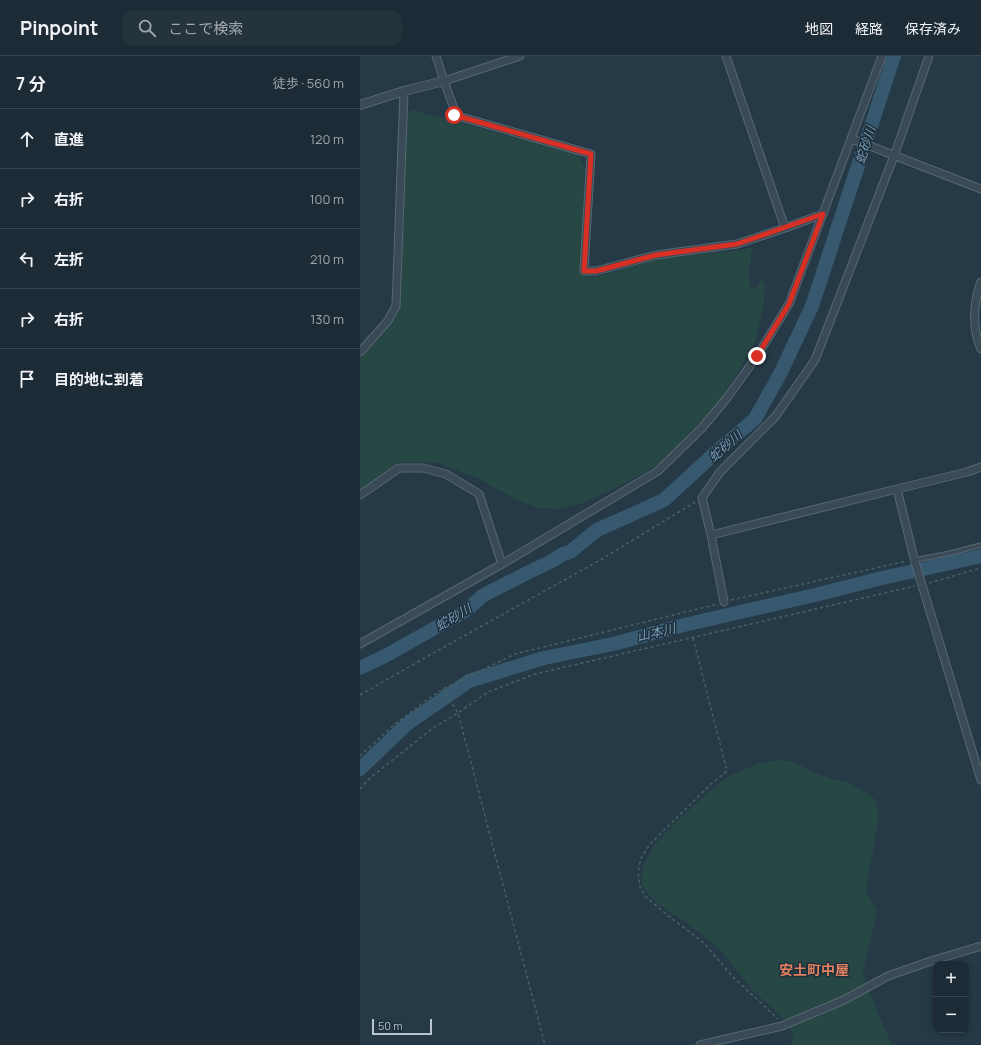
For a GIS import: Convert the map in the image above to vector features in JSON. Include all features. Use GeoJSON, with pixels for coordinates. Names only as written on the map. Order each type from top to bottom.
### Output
{"type":"FeatureCollection","features":[{"type":"Feature","properties":{"kind":"street"},"geometry":{"type":"LineString","coordinates":[[436,56],[453,106],[454,115],[591,154],[584,271],[596,271],[656,255],[737,244],[823,214]]}},
{"type":"Feature","properties":{"kind":"street"},"geometry":{"type":"LineString","coordinates":[[360,105],[404,91],[444,81],[520,56]]}},
{"type":"Feature","properties":{"kind":"street"},"geometry":{"type":"LineString","coordinates":[[726,56],[785,228]]}},
{"type":"Feature","properties":{"kind":"street"},"geometry":{"type":"LineString","coordinates":[[360,644],[502,564],[658,471],[702,428],[727,398],[753,362],[789,304],[882,56]]}},
{"type":"Feature","properties":{"kind":"street"},"geometry":{"type":"LineString","coordinates":[[724,602],[702,498],[720,472],[775,417],[815,360],[894,156],[929,56]]}},
{"type":"Feature","properties":{"kind":"street"},"geometry":{"type":"LineString","coordinates":[[360,352],[387,322],[396,306],[404,91]]}},
{"type":"Feature","properties":{"kind":"street"},"geometry":{"type":"LineString","coordinates":[[852,139],[981,189]]}},
{"type":"Feature","properties":{"kind":"street"},"geometry":{"type":"LineString","coordinates":[[981,282],[978,288],[975,307],[976,334],[981,349]]}},
{"type":"Feature","properties":{"kind":"street"},"geometry":{"type":"LineString","coordinates":[[711,535],[967,472],[981,466]]}},
{"type":"Feature","properties":{"kind":"street"},"geometry":{"type":"LineString","coordinates":[[360,495],[399,468],[423,468],[446,474],[480,494],[502,564]]}},
{"type":"Feature","properties":{"kind":"street"},"geometry":{"type":"LineString","coordinates":[[897,488],[915,561],[981,780]]}},
{"type":"Feature","properties":{"kind":"street"},"geometry":{"type":"LineString","coordinates":[[700,1045],[782,1026],[844,1000],[888,976],[981,946]]}},
{"type":"Feature","properties":{"kind":"lane"},"geometry":{"type":"LineString","coordinates":[[915,561],[981,545]]}},
{"type":"Feature","properties":{"kind":"path"},"geometry":{"type":"LineString","coordinates":[[360,695],[602,559],[702,498]]}},
{"type":"Feature","properties":{"kind":"path"},"geometry":{"type":"LineString","coordinates":[[360,756],[394,725],[443,689],[515,654],[724,602],[915,561]]}},
{"type":"Feature","properties":{"kind":"path"},"geometry":{"type":"LineString","coordinates":[[360,789],[370,778],[433,728],[488,692],[535,674],[693,638],[981,568]]}},
{"type":"Feature","properties":{"kind":"path"},"geometry":{"type":"LineString","coordinates":[[693,638],[727,771],[711,784],[650,844],[641,858],[638,872],[640,887],[644,895],[667,915],[703,942],[732,976],[777,1017],[782,1026]]}},
{"type":"Feature","properties":{"kind":"path"},"geometry":{"type":"LineString","coordinates":[[443,689],[458,713],[545,1045]]}},
{"type":"Feature","properties":{"kind":"green space"},"geometry":{"type":"Polygon","coordinates":[[[413,110],[509,136],[577,152],[585,169],[581,264],[588,277],[599,276],[656,259],[752,248],[749,274],[750,286],[756,288],[761,280],[765,283],[764,304],[756,340],[734,379],[702,430],[661,463],[622,485],[584,503],[558,509],[538,508],[515,499],[479,479],[436,462],[397,462],[383,477],[360,491],[360,358],[390,324],[398,310],[401,284],[406,115],[413,110]]]}},
{"type":"Feature","properties":{"kind":"green space"},"geometry":{"type":"Polygon","coordinates":[[[782,760],[794,762],[810,771],[831,779],[847,782],[870,795],[876,801],[879,816],[866,890],[877,911],[863,973],[892,1045],[791,1045],[793,1033],[780,1015],[753,991],[722,952],[694,928],[658,904],[642,887],[642,867],[655,844],[705,795],[729,776],[759,763],[782,760]]]}},
{"type":"Feature","properties":{"kind":"waterway","name":"蛇砂川"},"geometry":{"type":"LineString","coordinates":[[360,668],[385,656],[467,610],[482,596],[563,554],[570,552],[597,530],[664,500],[755,419],[781,372],[812,306],[894,56]]}},
{"type":"Feature","properties":{"kind":"waterway","name":"山本川"},"geometry":{"type":"LineString","coordinates":[[360,769],[407,724],[469,681],[544,658],[613,644],[684,625],[981,556]]}},
{"type":"Feature","properties":{"kind":"district","name":"安土町中屋"},"geometry":{"type":"Point","coordinates":[814,970]}},
{"type":"Feature","properties":{"kind":"route"},"geometry":{"type":"LineString","coordinates":[[454,115],[591,154],[584,271],[596,271],[656,255],[737,244],[823,214],[789,304],[757,356]]}}]}
